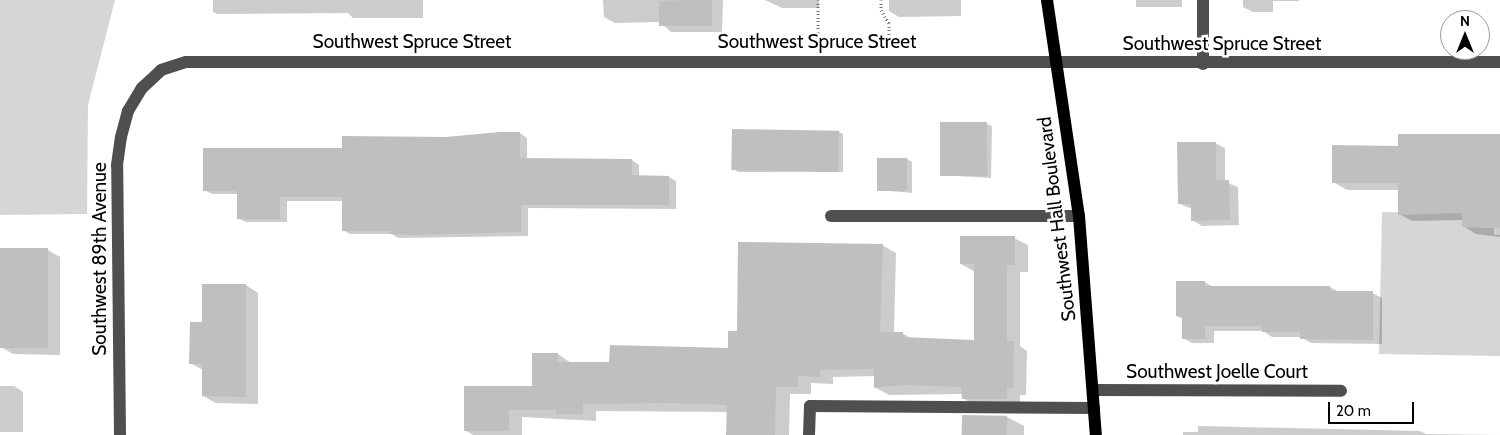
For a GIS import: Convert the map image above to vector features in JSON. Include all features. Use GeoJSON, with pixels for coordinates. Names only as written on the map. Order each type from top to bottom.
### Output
{"type":"FeatureCollection","features":[{"type":"Feature","properties":{"kind":"main road","name":"Southwest Hall Boulevard"},"geometry":{"type":"LineString","coordinates":[[1047,0],[1080,216],[1096,435]]}},
{"type":"Feature","properties":{"kind":"street"},"geometry":{"type":"LineString","coordinates":[[1203,0],[1204,64]]}},
{"type":"Feature","properties":{"kind":"street","name":"Southwest Spruce Street"},"geometry":{"type":"LineString","coordinates":[[142,88],[161,70],[186,62],[212,60],[1057,61],[1204,64],[1500,62]]}},
{"type":"Feature","properties":{"kind":"street","name":"Southwest 89th Avenue"},"geometry":{"type":"LineString","coordinates":[[120,435],[116,165],[128,111],[142,88]]}},
{"type":"Feature","properties":{"kind":"street"},"geometry":{"type":"LineString","coordinates":[[831,216],[1080,216]]}},
{"type":"Feature","properties":{"kind":"street","name":"Southwest Joelle Court"},"geometry":{"type":"LineString","coordinates":[[1093,390],[1341,391]]}},
{"type":"Feature","properties":{"kind":"street"},"geometry":{"type":"LineString","coordinates":[[810,435],[810,406],[1094,408]]}},
{"type":"Feature","properties":{"kind":"path"},"geometry":{"type":"LineString","coordinates":[[818,0],[818,38]]}},
{"type":"Feature","properties":{"kind":"path"},"geometry":{"type":"LineString","coordinates":[[882,0],[882,10],[889,22],[889,38]]}},
{"type":"Feature","properties":{"kind":"shaded area"},"geometry":{"type":"Polygon","coordinates":[[[0,0],[115,0],[88,105],[87,214],[0,215],[0,0]]]}},
{"type":"Feature","properties":{"kind":"shaded area"},"geometry":{"type":"Polygon","coordinates":[[[1382,212],[1462,213],[1462,227],[1494,228],[1494,235],[1500,235],[1500,356],[1379,354],[1382,212]]]}},
{"type":"Feature","properties":{"kind":"building"},"geometry":{"type":"Polygon","coordinates":[[[712,0],[712,26],[659,26],[659,1],[712,0]]]}},
{"type":"Feature","properties":{"kind":"building"},"geometry":{"type":"Polygon","coordinates":[[[940,122],[987,122],[987,176],[940,176],[940,122]]]}},
{"type":"Feature","properties":{"kind":"building"},"geometry":{"type":"Polygon","coordinates":[[[732,129],[839,131],[838,172],[731,170],[732,129]]]}},
{"type":"Feature","properties":{"kind":"building"},"geometry":{"type":"Polygon","coordinates":[[[520,132],[520,158],[632,159],[632,175],[669,176],[669,205],[521,205],[521,232],[416,235],[390,234],[390,231],[342,231],[342,197],[280,197],[280,219],[237,219],[237,191],[203,191],[203,148],[342,148],[342,136],[446,137],[520,132]]]}},
{"type":"Feature","properties":{"kind":"building"},"geometry":{"type":"Polygon","coordinates":[[[1398,134],[1500,134],[1500,228],[1462,227],[1462,213],[1398,215],[1398,183],[1332,183],[1332,145],[1398,146],[1398,134]]]}},
{"type":"Feature","properties":{"kind":"building"},"geometry":{"type":"Polygon","coordinates":[[[1177,142],[1216,142],[1216,180],[1229,180],[1230,220],[1191,221],[1191,204],[1178,204],[1177,142]]]}},
{"type":"Feature","properties":{"kind":"building"},"geometry":{"type":"Polygon","coordinates":[[[877,158],[907,158],[907,191],[877,191],[877,158]]]}},
{"type":"Feature","properties":{"kind":"building"},"geometry":{"type":"Polygon","coordinates":[[[960,236],[1015,236],[1015,265],[1007,265],[1007,341],[1014,341],[1013,388],[1007,388],[1007,399],[962,399],[961,387],[904,385],[874,388],[874,369],[820,370],[820,377],[798,376],[798,387],[776,387],[775,435],[726,435],[727,405],[670,403],[583,404],[583,414],[556,414],[556,410],[509,410],[509,431],[464,431],[464,386],[532,386],[532,353],[558,353],[558,362],[609,362],[610,345],[728,348],[728,331],[737,331],[738,242],[883,244],[880,332],[903,332],[903,337],[974,340],[974,264],[960,264],[960,236]]]}},
{"type":"Feature","properties":{"kind":"building"},"geometry":{"type":"Polygon","coordinates":[[[0,248],[48,248],[48,348],[0,348],[0,248]]]}},
{"type":"Feature","properties":{"kind":"building"},"geometry":{"type":"Polygon","coordinates":[[[1176,281],[1205,281],[1205,286],[1330,286],[1330,291],[1373,291],[1373,340],[1300,339],[1300,332],[1262,332],[1262,326],[1205,326],[1205,339],[1182,339],[1182,317],[1176,316],[1176,281]]]}},
{"type":"Feature","properties":{"kind":"building"},"geometry":{"type":"Polygon","coordinates":[[[202,284],[246,284],[246,397],[202,396],[202,364],[189,364],[190,322],[202,322],[202,284]]]}},
{"type":"Feature","properties":{"kind":"building"},"geometry":{"type":"Polygon","coordinates":[[[962,415],[1007,416],[1007,435],[962,435],[962,415]]]}}]}
